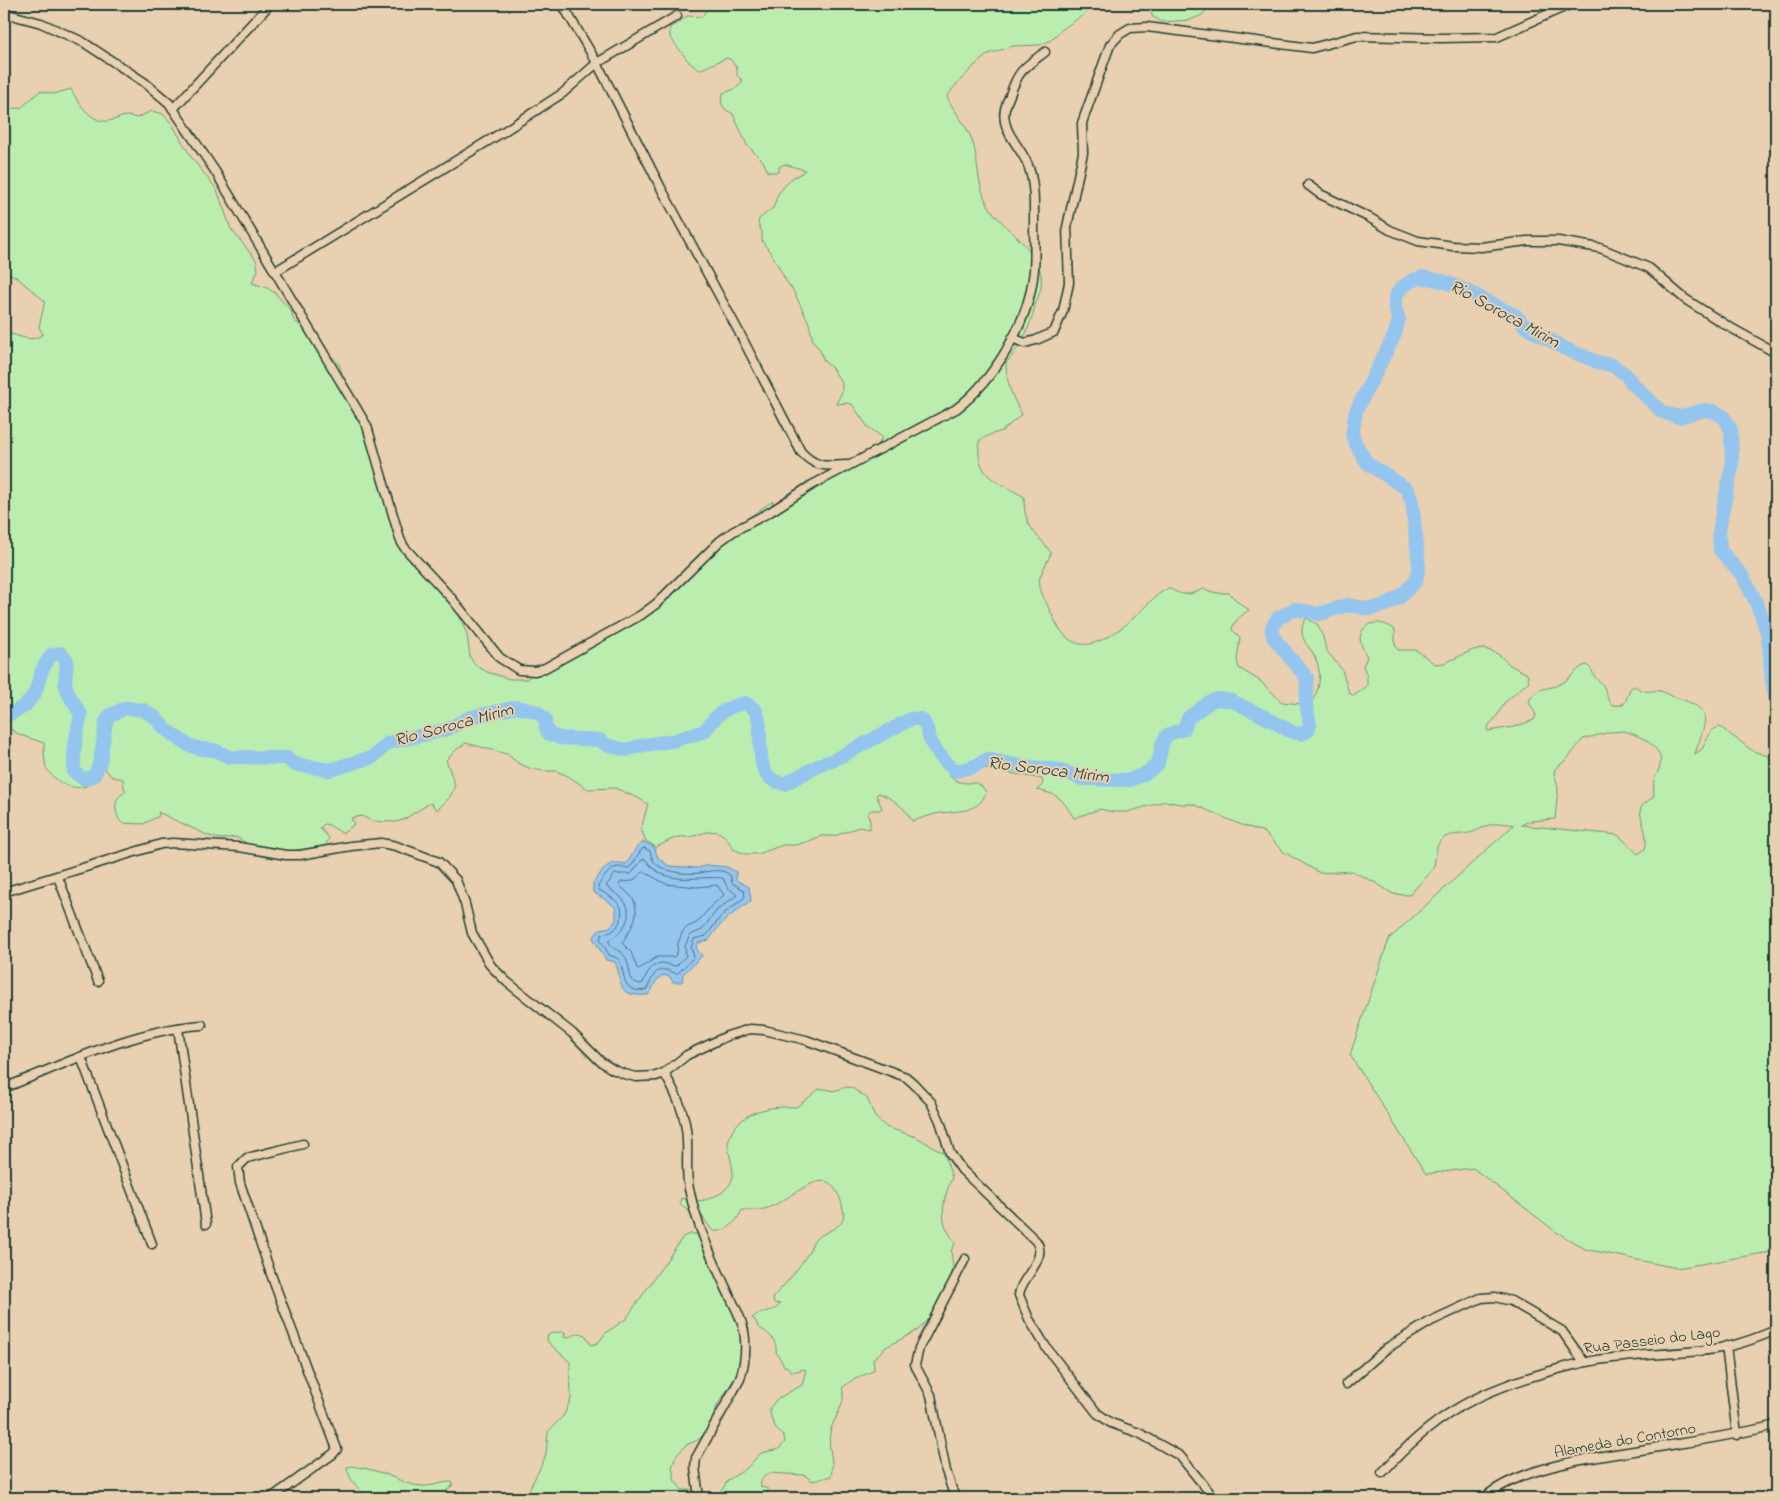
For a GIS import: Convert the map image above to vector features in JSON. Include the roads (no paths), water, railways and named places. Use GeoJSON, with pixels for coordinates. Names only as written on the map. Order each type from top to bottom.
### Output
{"type":"FeatureCollection","features":[{"type":"Feature","properties":{"kind":"street"},"geometry":{"type":"LineString","coordinates":[[173,109],[270,4]]}},
{"type":"Feature","properties":{"kind":"street"},"geometry":{"type":"LineString","coordinates":[[562,4],[597,63],[661,188],[740,332],[801,452],[813,463],[819,465],[849,465]]}},
{"type":"Feature","properties":{"kind":"street"},"geometry":{"type":"LineString","coordinates":[[1012,338],[1025,343],[1054,332],[1063,311],[1069,283],[1067,227],[1083,153],[1082,123],[1110,45],[1120,34],[1130,28],[1147,27],[1312,48],[1357,36],[1497,37],[1571,4]]}},
{"type":"Feature","properties":{"kind":"street"},"geometry":{"type":"LineString","coordinates":[[4,13],[41,23],[83,42],[144,82],[173,109],[215,171],[276,271],[366,426],[404,547],[452,599],[500,658],[519,670],[535,671],[545,668],[641,615],[656,604],[720,541],[734,531],[770,512],[812,484],[956,409],[972,397],[997,365],[1012,338],[1028,300],[1033,278],[1034,194],[1028,165],[1008,129],[1004,110],[1018,74],[1045,52]]}},
{"type":"Feature","properties":{"kind":"street"},"geometry":{"type":"LineString","coordinates":[[276,271],[544,106],[563,93],[597,63],[677,16]]}},
{"type":"Feature","properties":{"kind":"street"},"geometry":{"type":"LineString","coordinates":[[1308,185],[1320,194],[1370,218],[1390,230],[1418,241],[1452,246],[1481,247],[1527,241],[1558,241],[1600,248],[1649,268],[1685,299],[1776,353]]}},
{"type":"Feature","properties":{"kind":"street"},"geometry":{"type":"LineString","coordinates":[[4,892],[161,844],[240,847],[286,855],[300,855],[381,843],[396,846],[439,862],[451,872],[465,904],[472,933],[491,966],[507,982],[551,1016],[600,1061],[612,1069],[636,1077],[656,1076],[664,1073],[687,1055],[727,1036],[750,1029],[764,1030],[806,1040],[897,1073],[914,1083],[926,1095],[935,1110],[950,1153],[962,1170],[1040,1248],[1033,1268],[1021,1286],[1019,1295],[1032,1325],[1046,1347],[1097,1413],[1111,1423],[1140,1433],[1180,1456],[1214,1498]]}},
{"type":"Feature","properties":{"kind":"street"},"geometry":{"type":"LineString","coordinates":[[58,877],[98,981]]}},
{"type":"Feature","properties":{"kind":"street"},"geometry":{"type":"LineString","coordinates":[[4,1088],[81,1057],[141,1036],[202,1025]]}},
{"type":"Feature","properties":{"kind":"street"},"geometry":{"type":"LineString","coordinates":[[178,1028],[206,1224]]}},
{"type":"Feature","properties":{"kind":"street"},"geometry":{"type":"LineString","coordinates":[[81,1057],[152,1244]]}},
{"type":"Feature","properties":{"kind":"street"},"geometry":{"type":"LineString","coordinates":[[664,1073],[679,1099],[683,1114],[687,1134],[687,1177],[690,1194],[701,1228],[742,1322],[745,1338],[746,1352],[744,1368],[740,1379],[696,1458],[695,1467],[699,1498]]}},
{"type":"Feature","properties":{"kind":"street"},"geometry":{"type":"LineString","coordinates":[[271,1498],[329,1457],[337,1448],[273,1280],[240,1183],[238,1167],[247,1158],[303,1144]]}},
{"type":"Feature","properties":{"kind":"street"},"geometry":{"type":"LineString","coordinates":[[955,1498],[946,1471],[931,1396],[915,1365],[919,1348],[965,1259]]}},
{"type":"Feature","properties":{"kind":"street"},"geometry":{"type":"LineString","coordinates":[[1346,1384],[1386,1348],[1431,1320],[1474,1300],[1488,1296],[1511,1301],[1558,1328],[1584,1362]]}},
{"type":"Feature","properties":{"kind":"street","name":"Rua Passeio do Lago"},"geometry":{"type":"LineString","coordinates":[[1382,1473],[1418,1436],[1452,1411],[1486,1392],[1584,1362],[1606,1358],[1672,1353],[1726,1346],[1776,1330]]}},
{"type":"Feature","properties":{"kind":"street"},"geometry":{"type":"LineString","coordinates":[[1726,1346],[1737,1435]]}},
{"type":"Feature","properties":{"kind":"street","name":"Alameda do Contorno"},"geometry":{"type":"LineString","coordinates":[[1484,1498],[1506,1483],[1562,1465],[1596,1457],[1737,1435],[1776,1425]]}},
{"type":"Feature","properties":{"kind":"water"},"geometry":{"type":"Polygon","coordinates":[[[644,842],[654,847],[658,858],[669,866],[698,868],[707,865],[727,867],[736,872],[736,880],[749,887],[751,901],[728,918],[709,940],[698,943],[696,948],[702,956],[683,974],[682,982],[673,982],[670,977],[663,975],[658,979],[648,995],[637,995],[625,991],[620,982],[615,962],[606,960],[593,938],[600,929],[610,927],[616,920],[616,908],[593,892],[593,883],[606,867],[614,863],[626,864],[636,849],[644,842]]]}},
{"type":"Feature","properties":{"kind":"waterway","name":"Rio Soroca Mirim"},"geometry":{"type":"LineString","coordinates":[[4,717],[25,706],[35,693],[42,670],[51,655],[60,653],[67,660],[65,682],[68,693],[81,715],[75,743],[74,772],[84,779],[94,776],[100,762],[106,722],[110,715],[126,708],[143,710],[156,718],[165,729],[188,745],[201,749],[214,750],[230,757],[287,758],[293,764],[330,770],[373,757],[388,743],[445,730],[471,717],[517,707],[537,712],[545,719],[549,734],[560,738],[599,740],[607,745],[626,750],[643,745],[672,741],[705,731],[722,712],[745,703],[754,709],[758,717],[763,767],[774,781],[784,784],[911,719],[921,719],[924,722],[934,748],[955,771],[973,767],[988,759],[1019,766],[1053,769],[1082,779],[1130,780],[1146,773],[1158,764],[1162,744],[1167,735],[1184,729],[1188,718],[1211,701],[1218,699],[1232,701],[1292,732],[1301,734],[1308,731],[1310,725],[1306,703],[1307,678],[1273,637],[1272,627],[1278,618],[1295,609],[1319,614],[1348,605],[1370,609],[1385,605],[1400,597],[1416,581],[1419,566],[1412,501],[1407,489],[1367,463],[1352,435],[1356,411],[1395,334],[1399,319],[1395,308],[1395,297],[1401,288],[1411,281],[1423,277],[1446,282],[1469,292],[1516,316],[1526,327],[1566,349],[1600,363],[1612,365],[1625,374],[1662,412],[1679,417],[1704,410],[1713,411],[1724,417],[1731,430],[1732,466],[1721,519],[1719,533],[1720,550],[1742,575],[1762,617],[1768,635],[1776,703]]}}]}
